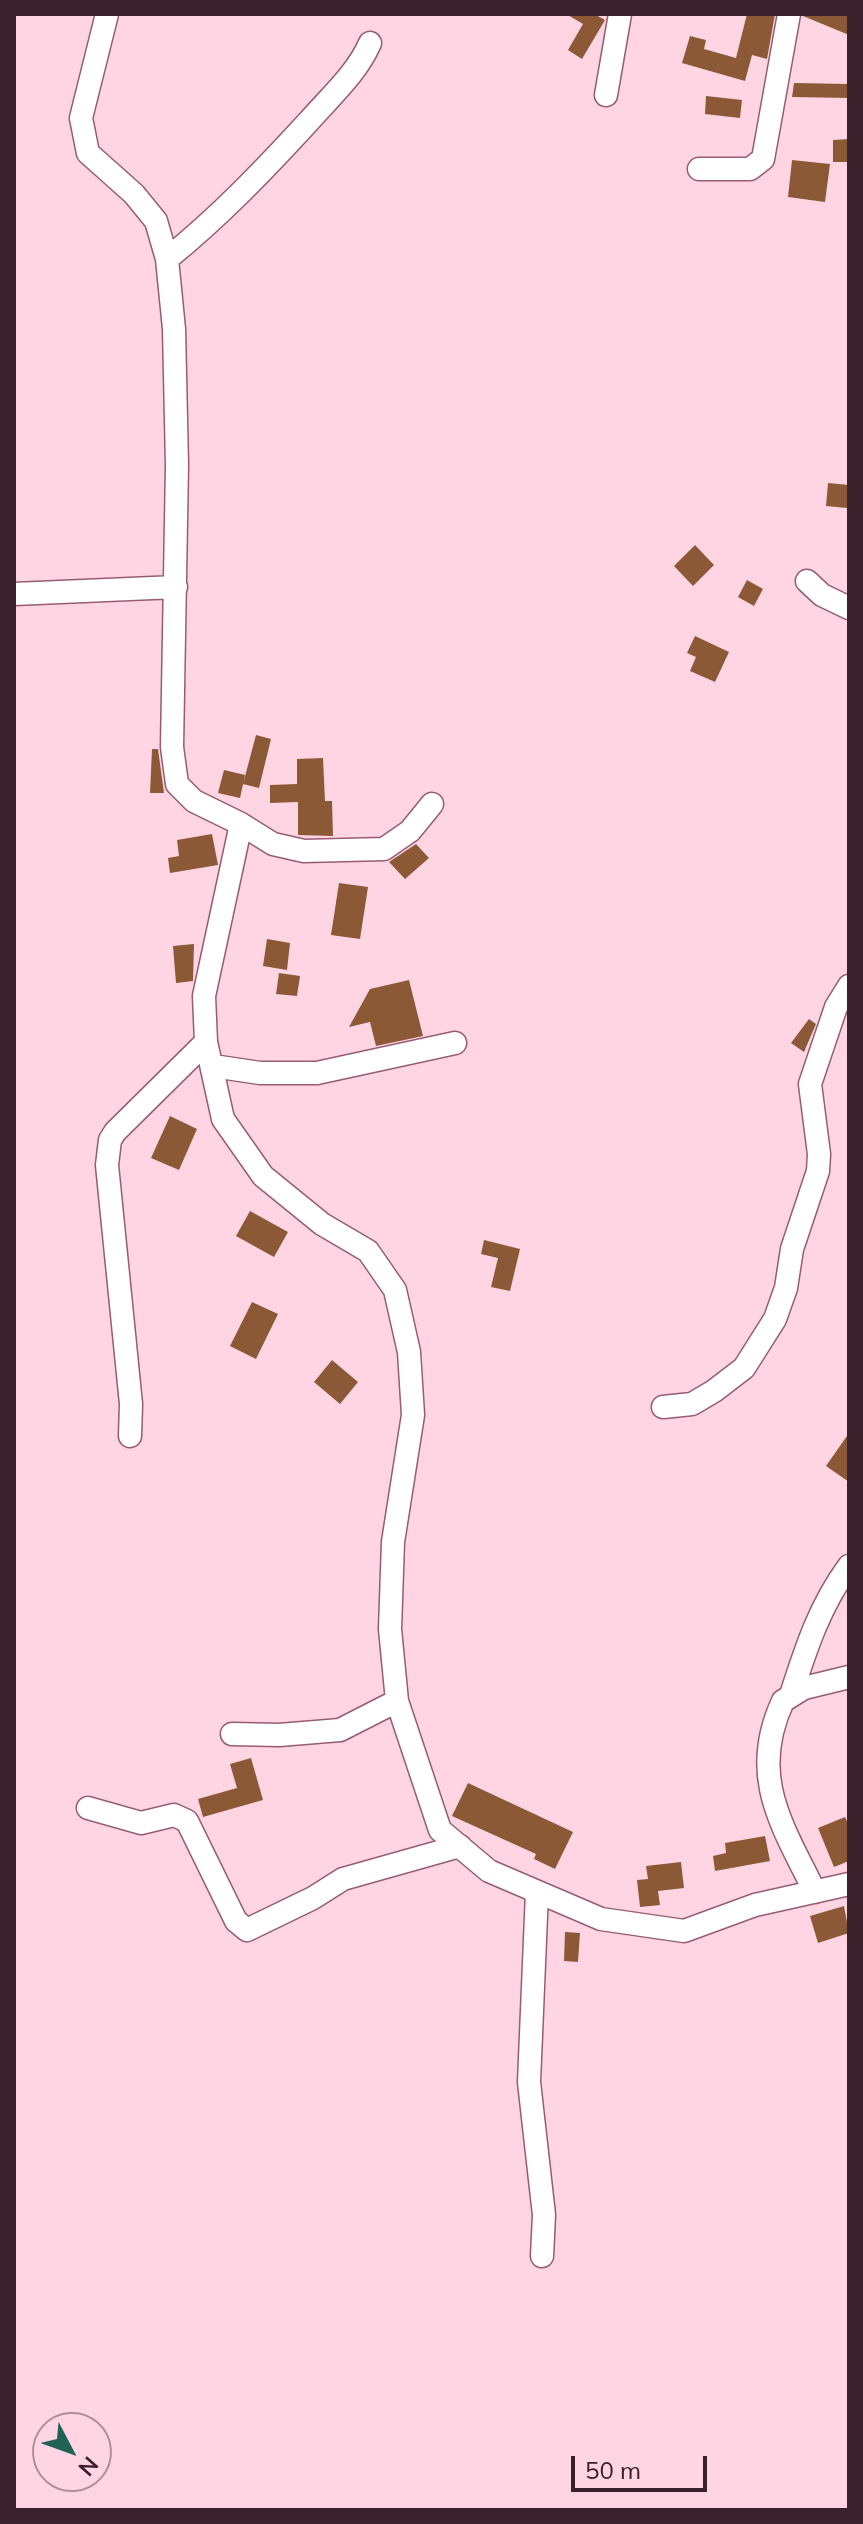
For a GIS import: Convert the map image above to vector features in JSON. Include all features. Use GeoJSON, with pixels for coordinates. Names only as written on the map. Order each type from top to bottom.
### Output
{"type":"FeatureCollection","features":[{"type":"Feature","properties":{"kind":"street"},"geometry":{"type":"LineString","coordinates":[[107,14],[81,118],[88,153],[134,194],[156,221],[167,259],[174,329],[176,587],[172,747],[177,784],[194,801],[273,844],[304,851],[384,849],[410,831],[432,804]]}},
{"type":"Feature","properties":{"kind":"street"},"geometry":{"type":"LineString","coordinates":[[606,95],[620,14]]}},
{"type":"Feature","properties":{"kind":"street"},"geometry":{"type":"LineString","coordinates":[[699,169],[750,169],[763,159],[789,14]]}},
{"type":"Feature","properties":{"kind":"street"},"geometry":{"type":"LineString","coordinates":[[167,259],[218,217],[271,162],[349,77],[370,43]]}},
{"type":"Feature","properties":{"kind":"street"},"geometry":{"type":"LineString","coordinates":[[807,581],[822,595],[849,608]]}},
{"type":"Feature","properties":{"kind":"street"},"geometry":{"type":"LineString","coordinates":[[14,594],[176,587]]}},
{"type":"Feature","properties":{"kind":"street"},"geometry":{"type":"LineString","coordinates":[[241,824],[204,996],[206,1042],[223,1119],[263,1176],[322,1224],[368,1251],[395,1290],[409,1352],[413,1415],[393,1542],[390,1629],[397,1701],[440,1830],[489,1871],[601,1919],[684,1931],[755,1905],[849,1884]]}},
{"type":"Feature","properties":{"kind":"street"},"geometry":{"type":"LineString","coordinates":[[663,1407],[692,1404],[744,1368],[775,1319],[786,1288],[792,1249],[818,1171],[819,1154],[810,1084],[836,1007],[849,986]]}},
{"type":"Feature","properties":{"kind":"street"},"geometry":{"type":"LineString","coordinates":[[130,1436],[131,1404],[107,1165],[110,1140],[124,1122],[206,1042]]}},
{"type":"Feature","properties":{"kind":"street"},"geometry":{"type":"LineString","coordinates":[[213,1066],[260,1073],[317,1073],[455,1043]]}},
{"type":"Feature","properties":{"kind":"street"},"geometry":{"type":"LineString","coordinates":[[815,1892],[782,1826],[766,1759],[775,1718],[791,1695],[813,1626],[849,1566]]}},
{"type":"Feature","properties":{"kind":"street"},"geometry":{"type":"LineString","coordinates":[[791,1695],[849,1677]]}},
{"type":"Feature","properties":{"kind":"street"},"geometry":{"type":"LineString","coordinates":[[232,1734],[279,1735],[340,1730],[397,1701]]}},
{"type":"Feature","properties":{"kind":"street"},"geometry":{"type":"LineString","coordinates":[[88,1808],[141,1823],[174,1815],[187,1821],[236,1921],[247,1930],[343,1879],[460,1846]]}},
{"type":"Feature","properties":{"kind":"street"},"geometry":{"type":"LineString","coordinates":[[537,1892],[529,2082],[544,2215],[542,2256]]}},
{"type":"Feature","properties":{"kind":"building"},"geometry":{"type":"Polygon","coordinates":[[[566,14],[594,14],[605,20],[582,59],[568,50],[583,24],[566,14]]]}},
{"type":"Feature","properties":{"kind":"building"},"geometry":{"type":"Polygon","coordinates":[[[747,14],[775,14],[767,59],[752,55],[745,81],[682,63],[690,36],[706,40],[704,49],[736,58],[747,14]]]}},
{"type":"Feature","properties":{"kind":"building"},"geometry":{"type":"Polygon","coordinates":[[[849,14],[849,35],[803,16],[849,14]]]}},
{"type":"Feature","properties":{"kind":"building"},"geometry":{"type":"Polygon","coordinates":[[[794,83],[849,84],[849,98],[792,97],[794,83]]]}},
{"type":"Feature","properties":{"kind":"building"},"geometry":{"type":"Polygon","coordinates":[[[706,96],[742,100],[740,118],[705,114],[706,96]]]}},
{"type":"Feature","properties":{"kind":"building"},"geometry":{"type":"Polygon","coordinates":[[[849,139],[849,162],[833,162],[833,140],[849,139]]]}},
{"type":"Feature","properties":{"kind":"building"},"geometry":{"type":"Polygon","coordinates":[[[792,160],[830,164],[825,202],[788,197],[792,160]]]}},
{"type":"Feature","properties":{"kind":"building"},"geometry":{"type":"Polygon","coordinates":[[[828,483],[849,485],[847,508],[826,506],[828,483]]]}},
{"type":"Feature","properties":{"kind":"building"},"geometry":{"type":"Polygon","coordinates":[[[695,545],[714,565],[693,586],[674,566],[695,545]]]}},
{"type":"Feature","properties":{"kind":"building"},"geometry":{"type":"Polygon","coordinates":[[[747,580],[763,589],[754,606],[738,597],[747,580]]]}},
{"type":"Feature","properties":{"kind":"building"},"geometry":{"type":"Polygon","coordinates":[[[695,636],[729,652],[715,682],[690,671],[696,657],[687,653],[695,636]]]}},
{"type":"Feature","properties":{"kind":"building"},"geometry":{"type":"Polygon","coordinates":[[[256,735],[271,739],[259,788],[243,784],[256,735]]]}},
{"type":"Feature","properties":{"kind":"building"},"geometry":{"type":"Polygon","coordinates":[[[152,749],[158,749],[164,793],[150,793],[152,749]]]}},
{"type":"Feature","properties":{"kind":"building"},"geometry":{"type":"Polygon","coordinates":[[[323,758],[325,801],[332,801],[333,836],[298,835],[298,802],[270,803],[270,785],[297,784],[297,759],[323,758]]]}},
{"type":"Feature","properties":{"kind":"building"},"geometry":{"type":"Polygon","coordinates":[[[224,770],[245,775],[240,798],[218,793],[224,770]]]}},
{"type":"Feature","properties":{"kind":"building"},"geometry":{"type":"Polygon","coordinates":[[[212,834],[218,865],[170,873],[168,858],[179,856],[177,840],[212,834]]]}},
{"type":"Feature","properties":{"kind":"building"},"geometry":{"type":"Polygon","coordinates":[[[416,844],[429,858],[405,879],[389,862],[416,844]]]}},
{"type":"Feature","properties":{"kind":"building"},"geometry":{"type":"Polygon","coordinates":[[[339,883],[368,887],[360,939],[331,935],[339,883]]]}},
{"type":"Feature","properties":{"kind":"building"},"geometry":{"type":"Polygon","coordinates":[[[267,939],[290,943],[287,970],[263,966],[267,939]]]}},
{"type":"Feature","properties":{"kind":"building"},"geometry":{"type":"Polygon","coordinates":[[[194,944],[193,981],[176,983],[173,946],[194,944]]]}},
{"type":"Feature","properties":{"kind":"building"},"geometry":{"type":"Polygon","coordinates":[[[279,973],[300,976],[297,996],[276,994],[279,973]]]}},
{"type":"Feature","properties":{"kind":"building"},"geometry":{"type":"Polygon","coordinates":[[[409,980],[423,1036],[376,1046],[370,1022],[349,1027],[370,989],[409,980]]]}},
{"type":"Feature","properties":{"kind":"building"},"geometry":{"type":"Polygon","coordinates":[[[809,1019],[816,1024],[804,1052],[791,1043],[809,1019]]]}},
{"type":"Feature","properties":{"kind":"building"},"geometry":{"type":"Polygon","coordinates":[[[170,1116],[197,1129],[179,1170],[151,1158],[170,1116]]]}},
{"type":"Feature","properties":{"kind":"building"},"geometry":{"type":"Polygon","coordinates":[[[250,1211],[288,1232],[274,1257],[236,1236],[250,1211]]]}},
{"type":"Feature","properties":{"kind":"building"},"geometry":{"type":"Polygon","coordinates":[[[484,1240],[520,1249],[510,1291],[491,1287],[498,1258],[481,1254],[484,1240]]]}},
{"type":"Feature","properties":{"kind":"building"},"geometry":{"type":"Polygon","coordinates":[[[252,1302],[278,1314],[256,1359],[230,1346],[252,1302]]]}},
{"type":"Feature","properties":{"kind":"building"},"geometry":{"type":"Polygon","coordinates":[[[332,1360],[358,1382],[340,1404],[314,1382],[332,1360]]]}},
{"type":"Feature","properties":{"kind":"building"},"geometry":{"type":"Polygon","coordinates":[[[849,1433],[849,1482],[826,1466],[849,1433]]]}},
{"type":"Feature","properties":{"kind":"building"},"geometry":{"type":"Polygon","coordinates":[[[251,1758],[263,1800],[203,1817],[198,1799],[237,1788],[230,1764],[251,1758]]]}},
{"type":"Feature","properties":{"kind":"building"},"geometry":{"type":"Polygon","coordinates":[[[468,1783],[573,1832],[555,1869],[534,1859],[536,1854],[452,1816],[468,1783]]]}},
{"type":"Feature","properties":{"kind":"building"},"geometry":{"type":"Polygon","coordinates":[[[845,1817],[849,1826],[849,1861],[834,1867],[818,1828],[845,1817]]]}},
{"type":"Feature","properties":{"kind":"building"},"geometry":{"type":"Polygon","coordinates":[[[765,1836],[770,1861],[715,1871],[713,1856],[726,1853],[725,1843],[765,1836]]]}},
{"type":"Feature","properties":{"kind":"building"},"geometry":{"type":"Polygon","coordinates":[[[681,1862],[684,1888],[658,1891],[660,1905],[640,1907],[637,1880],[648,1879],[646,1866],[681,1862]]]}},
{"type":"Feature","properties":{"kind":"building"},"geometry":{"type":"Polygon","coordinates":[[[844,1906],[849,1933],[818,1943],[810,1916],[844,1906]]]}},
{"type":"Feature","properties":{"kind":"building"},"geometry":{"type":"Polygon","coordinates":[[[565,1932],[580,1933],[578,1962],[564,1961],[565,1932]]]}}]}
